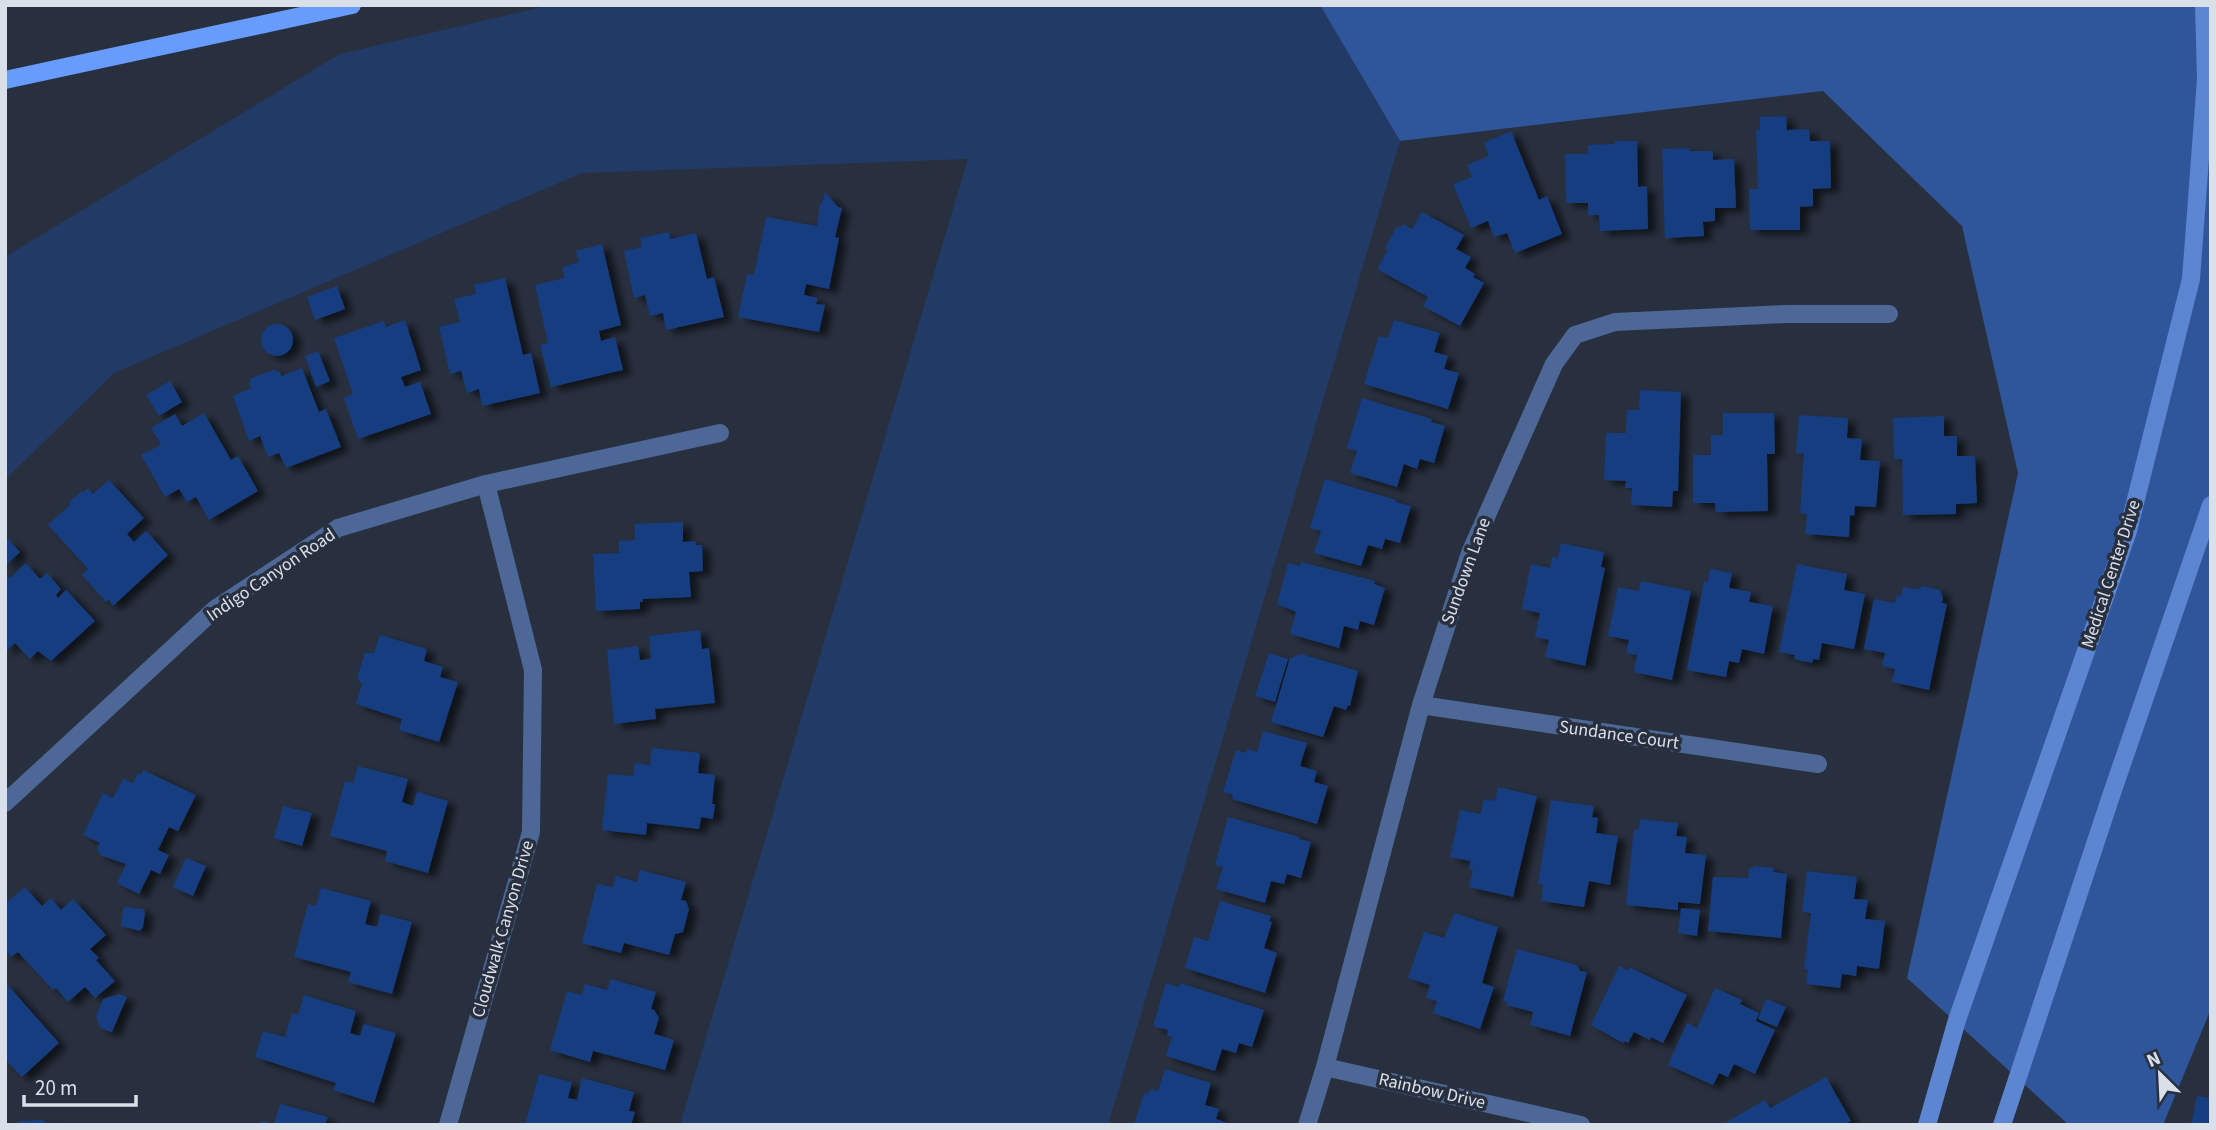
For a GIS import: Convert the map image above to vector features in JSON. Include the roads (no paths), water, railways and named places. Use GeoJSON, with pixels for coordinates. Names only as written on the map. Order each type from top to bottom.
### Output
{"type":"FeatureCollection","features":[{"type":"Feature","properties":{"kind":"main road"},"geometry":{"type":"LineString","coordinates":[[5,80],[352,5]]}},
{"type":"Feature","properties":{"kind":"main road","name":"Medical Center Drive"},"geometry":{"type":"LineString","coordinates":[[1927,1125],[1957,1020],[2129,531],[2185,305],[2191,279],[2206,79],[2204,5]]}},
{"type":"Feature","properties":{"kind":"main road"},"geometry":{"type":"LineString","coordinates":[[2002,1125],[2211,505]]}},
{"type":"Feature","properties":{"kind":"street","name":"Sundown Lane"},"geometry":{"type":"LineString","coordinates":[[1307,1125],[1325,1067],[1421,705],[1469,553],[1554,364],[1575,335],[1615,322],[1786,314],[1889,314]]}},
{"type":"Feature","properties":{"kind":"street","name":"Indigo Canyon Road"},"geometry":{"type":"LineString","coordinates":[[5,803],[215,609],[338,528],[486,484],[720,433]]}},
{"type":"Feature","properties":{"kind":"street","name":"Cloudwalk Canyon Drive"},"geometry":{"type":"LineString","coordinates":[[448,1125],[531,832],[533,670],[486,484]]}},
{"type":"Feature","properties":{"kind":"street","name":"Sundance Court"},"geometry":{"type":"LineString","coordinates":[[1421,705],[1818,764]]}},
{"type":"Feature","properties":{"kind":"street","name":"Rainbow Drive"},"geometry":{"type":"LineString","coordinates":[[1325,1067],[1581,1125]]}}]}
